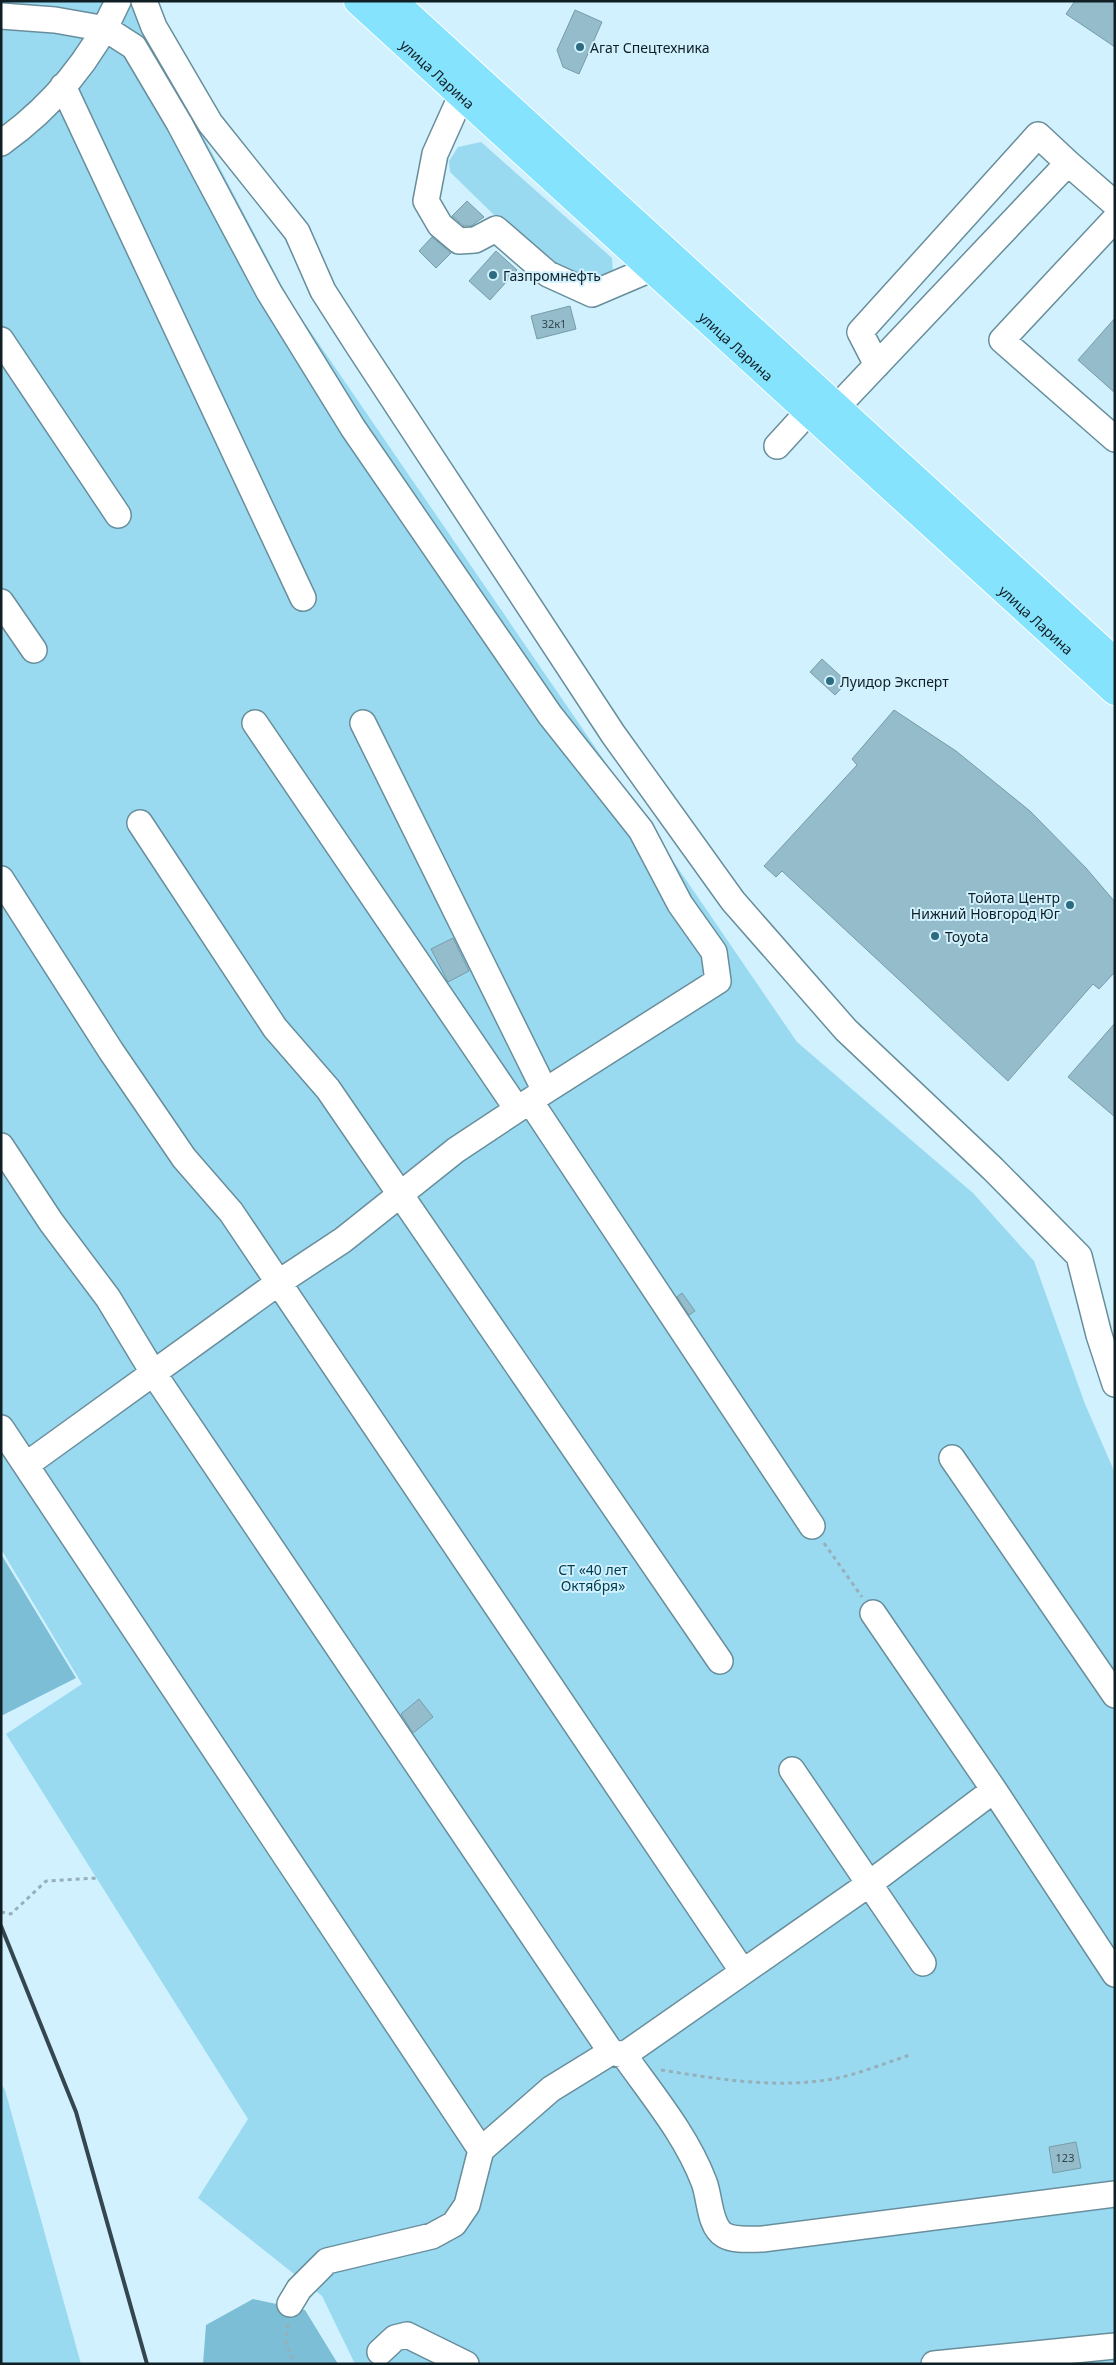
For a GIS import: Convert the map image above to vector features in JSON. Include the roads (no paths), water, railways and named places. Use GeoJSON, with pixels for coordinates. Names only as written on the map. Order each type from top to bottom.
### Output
{"type":"FeatureCollection","features":[{"type":"Feature","properties":{"kind":"main road","name":"улица Ларина"},"geometry":{"type":"LineString","coordinates":[[373,4],[837,407],[1115,662]]}},
{"type":"Feature","properties":{"kind":"main road","name":"улица Ларина"},"geometry":{"type":"LineString","coordinates":[[454,76],[653,268],[1115,691]]}},
{"type":"Feature","properties":{"kind":"lane"},"geometry":{"type":"LineString","coordinates":[[1,143],[23,128],[48,106],[106,29],[118,1]]}},
{"type":"Feature","properties":{"kind":"lane"},"geometry":{"type":"LineString","coordinates":[[144,1],[154,27],[210,123],[297,232],[323,291],[357,344],[613,734],[733,901],[846,1030],[993,1169],[1079,1256],[1099,1335],[1115,1384]]}},
{"type":"Feature","properties":{"kind":"lane"},"geometry":{"type":"LineString","coordinates":[[1,16],[55,20],[106,29],[134,47],[179,123],[269,292],[353,428],[550,715],[642,830],[680,904],[714,952],[718,981],[456,1150],[343,1240],[278,1283],[26,1465]]}},
{"type":"Feature","properties":{"kind":"lane"},"geometry":{"type":"LineString","coordinates":[[454,76],[426,201],[440,225],[459,241],[475,240],[496,229],[548,274],[592,294],[653,268]]}},
{"type":"Feature","properties":{"kind":"lane"},"geometry":{"type":"LineString","coordinates":[[63,86],[303,598]]}},
{"type":"Feature","properties":{"kind":"lane"},"geometry":{"type":"LineString","coordinates":[[877,365],[860,332],[1038,135],[1115,204]]}},
{"type":"Feature","properties":{"kind":"lane"},"geometry":{"type":"LineString","coordinates":[[837,407],[1068,163]]}},
{"type":"Feature","properties":{"kind":"lane"},"geometry":{"type":"LineString","coordinates":[[1115,219],[1002,340],[1115,439]]}},
{"type":"Feature","properties":{"kind":"lane"},"geometry":{"type":"LineString","coordinates":[[1,340],[118,515]]}},
{"type":"Feature","properties":{"kind":"lane"},"geometry":{"type":"LineString","coordinates":[[777,446],[809,411]]}},
{"type":"Feature","properties":{"kind":"lane"},"geometry":{"type":"LineString","coordinates":[[1,602],[34,650]]}},
{"type":"Feature","properties":{"kind":"lane"},"geometry":{"type":"LineString","coordinates":[[255,723],[531,1100],[812,1526]]}},
{"type":"Feature","properties":{"kind":"lane"},"geometry":{"type":"LineString","coordinates":[[363,723],[531,1100]]}},
{"type":"Feature","properties":{"kind":"lane"},"geometry":{"type":"LineString","coordinates":[[140,823],[275,1028],[328,1089],[720,1661]]}},
{"type":"Feature","properties":{"kind":"lane"},"geometry":{"type":"LineString","coordinates":[[1,879],[111,1051],[184,1158],[231,1212],[743,1972]]}},
{"type":"Feature","properties":{"kind":"lane"},"geometry":{"type":"LineString","coordinates":[[1,1146],[51,1222],[108,1298],[154,1374],[623,2059],[690,2148],[705,2184],[716,2225],[724,2235],[740,2239],[762,2239],[1115,2194]]}},
{"type":"Feature","properties":{"kind":"lane"},"geometry":{"type":"LineString","coordinates":[[1,1428],[481,2150]]}},
{"type":"Feature","properties":{"kind":"lane"},"geometry":{"type":"LineString","coordinates":[[952,1458],[1115,1695]]}},
{"type":"Feature","properties":{"kind":"lane"},"geometry":{"type":"LineString","coordinates":[[873,1614],[994,1790],[1115,1974]]}},
{"type":"Feature","properties":{"kind":"lane"},"geometry":{"type":"LineString","coordinates":[[792,1770],[923,1963]]}},
{"type":"Feature","properties":{"kind":"lane"},"geometry":{"type":"LineString","coordinates":[[290,2304],[299,2288],[327,2261],[432,2236],[454,2224],[467,2205],[481,2150],[551,2089],[623,2059],[869,1884],[994,1790]]}},
{"type":"Feature","properties":{"kind":"lane"},"geometry":{"type":"LineString","coordinates":[[380,2352],[395,2338],[407,2335],[466,2364]]}},
{"type":"Feature","properties":{"kind":"lane"},"geometry":{"type":"LineString","coordinates":[[934,2364],[1115,2346]]}},
{"type":"Feature","properties":{"kind":"railway"},"geometry":{"type":"LineString","coordinates":[[1,1926],[76,2112],[147,2364]]}},
{"type":"Feature","properties":{"kind":"place","name":"Агат Спецтехника"},"geometry":{"type":"Point","coordinates":[580,47]}},
{"type":"Feature","properties":{"kind":"place","name":"Газпромнефть"},"geometry":{"type":"Point","coordinates":[493,275]}},
{"type":"Feature","properties":{"kind":"place","name":"Луидор Эксперт"},"geometry":{"type":"Point","coordinates":[830,681]}},
{"type":"Feature","properties":{"kind":"place","name":"Тойота Центр Нижний Новгород Юг"},"geometry":{"type":"Point","coordinates":[1070,905]}},
{"type":"Feature","properties":{"kind":"place","name":"Toyota"},"geometry":{"type":"Point","coordinates":[935,936]}},
{"type":"Feature","properties":{"kind":"park label","name":"СТ «40 лет Октября»"},"geometry":{"type":"Point","coordinates":[593,1578]}}]}
